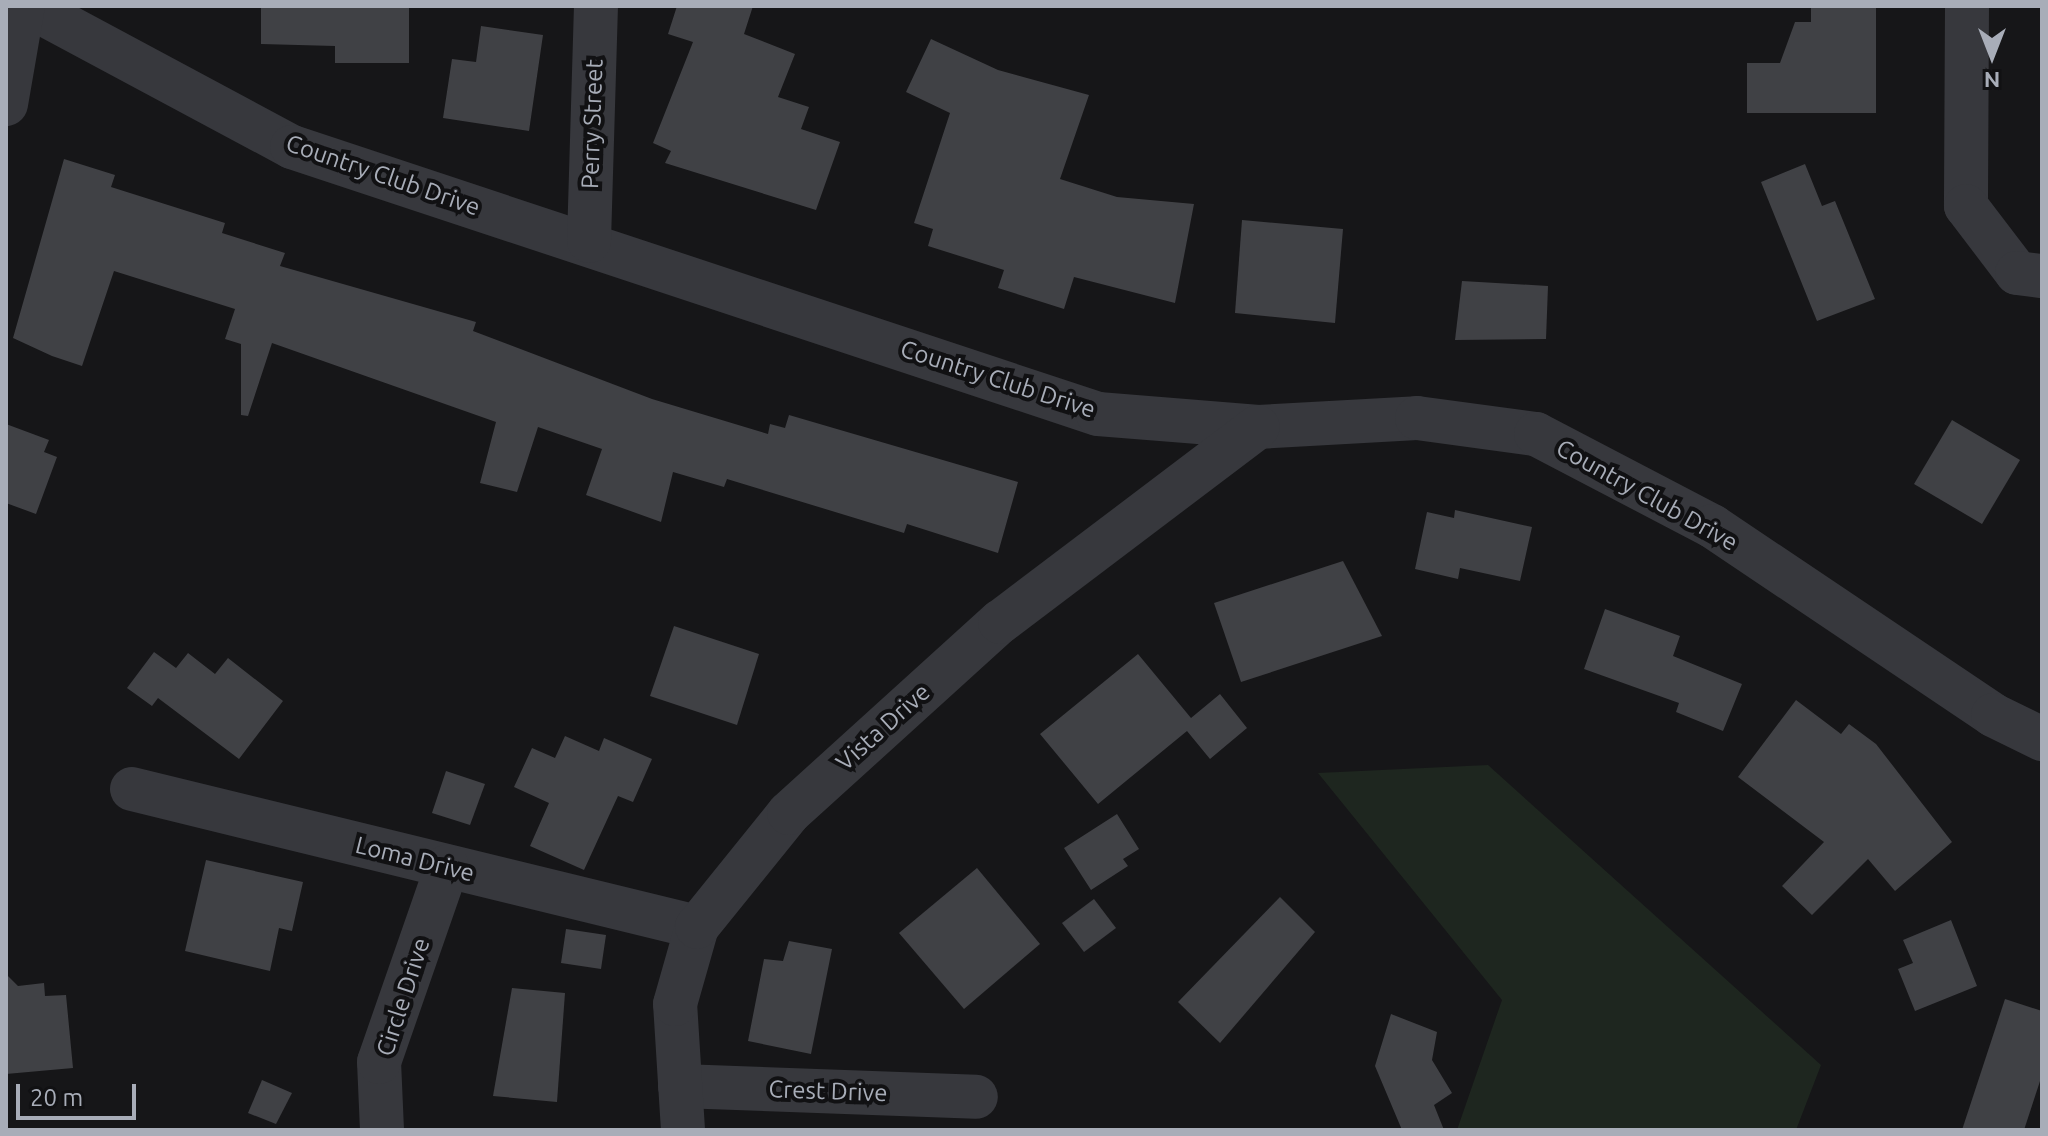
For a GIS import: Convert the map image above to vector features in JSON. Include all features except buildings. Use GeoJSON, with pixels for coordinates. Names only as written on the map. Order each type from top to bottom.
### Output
{"type":"FeatureCollection","features":[{"type":"Feature","properties":{"kind":"street"},"geometry":{"type":"LineString","coordinates":[[6,104],[23,6]]}},
{"type":"Feature","properties":{"kind":"street","name":"Country Club Drive"},"geometry":{"type":"LineString","coordinates":[[29,6],[292,147],[589,241],[1098,414],[1258,427],[1417,418],[1536,434],[1712,526],[1993,715],[2042,739]]}},
{"type":"Feature","properties":{"kind":"street","name":"Perry Street"},"geometry":{"type":"LineString","coordinates":[[589,241],[596,6]]}},
{"type":"Feature","properties":{"kind":"street"},"geometry":{"type":"LineString","coordinates":[[1967,6],[1966,206],[2017,273],[2042,276]]}},
{"type":"Feature","properties":{"kind":"street","name":"Vista Drive"},"geometry":{"type":"LineString","coordinates":[[683,1130],[675,1004],[697,927],[789,813],[1000,622],[1258,427]]}},
{"type":"Feature","properties":{"kind":"street","name":"Loma Drive"},"geometry":{"type":"LineString","coordinates":[[132,789],[697,927]]}},
{"type":"Feature","properties":{"kind":"street","name":"Circle Drive"},"geometry":{"type":"LineString","coordinates":[[382,1130],[379,1062],[447,867]]}},
{"type":"Feature","properties":{"kind":"street","name":"Crest Drive"},"geometry":{"type":"LineString","coordinates":[[680,1086],[976,1097]]}},
{"type":"Feature","properties":{"kind":"shaded area"},"geometry":{"type":"Polygon","coordinates":[[[1488,765],[1821,1065],[1796,1130],[1457,1130],[1502,1000],[1318,773],[1488,765]]]}}]}
